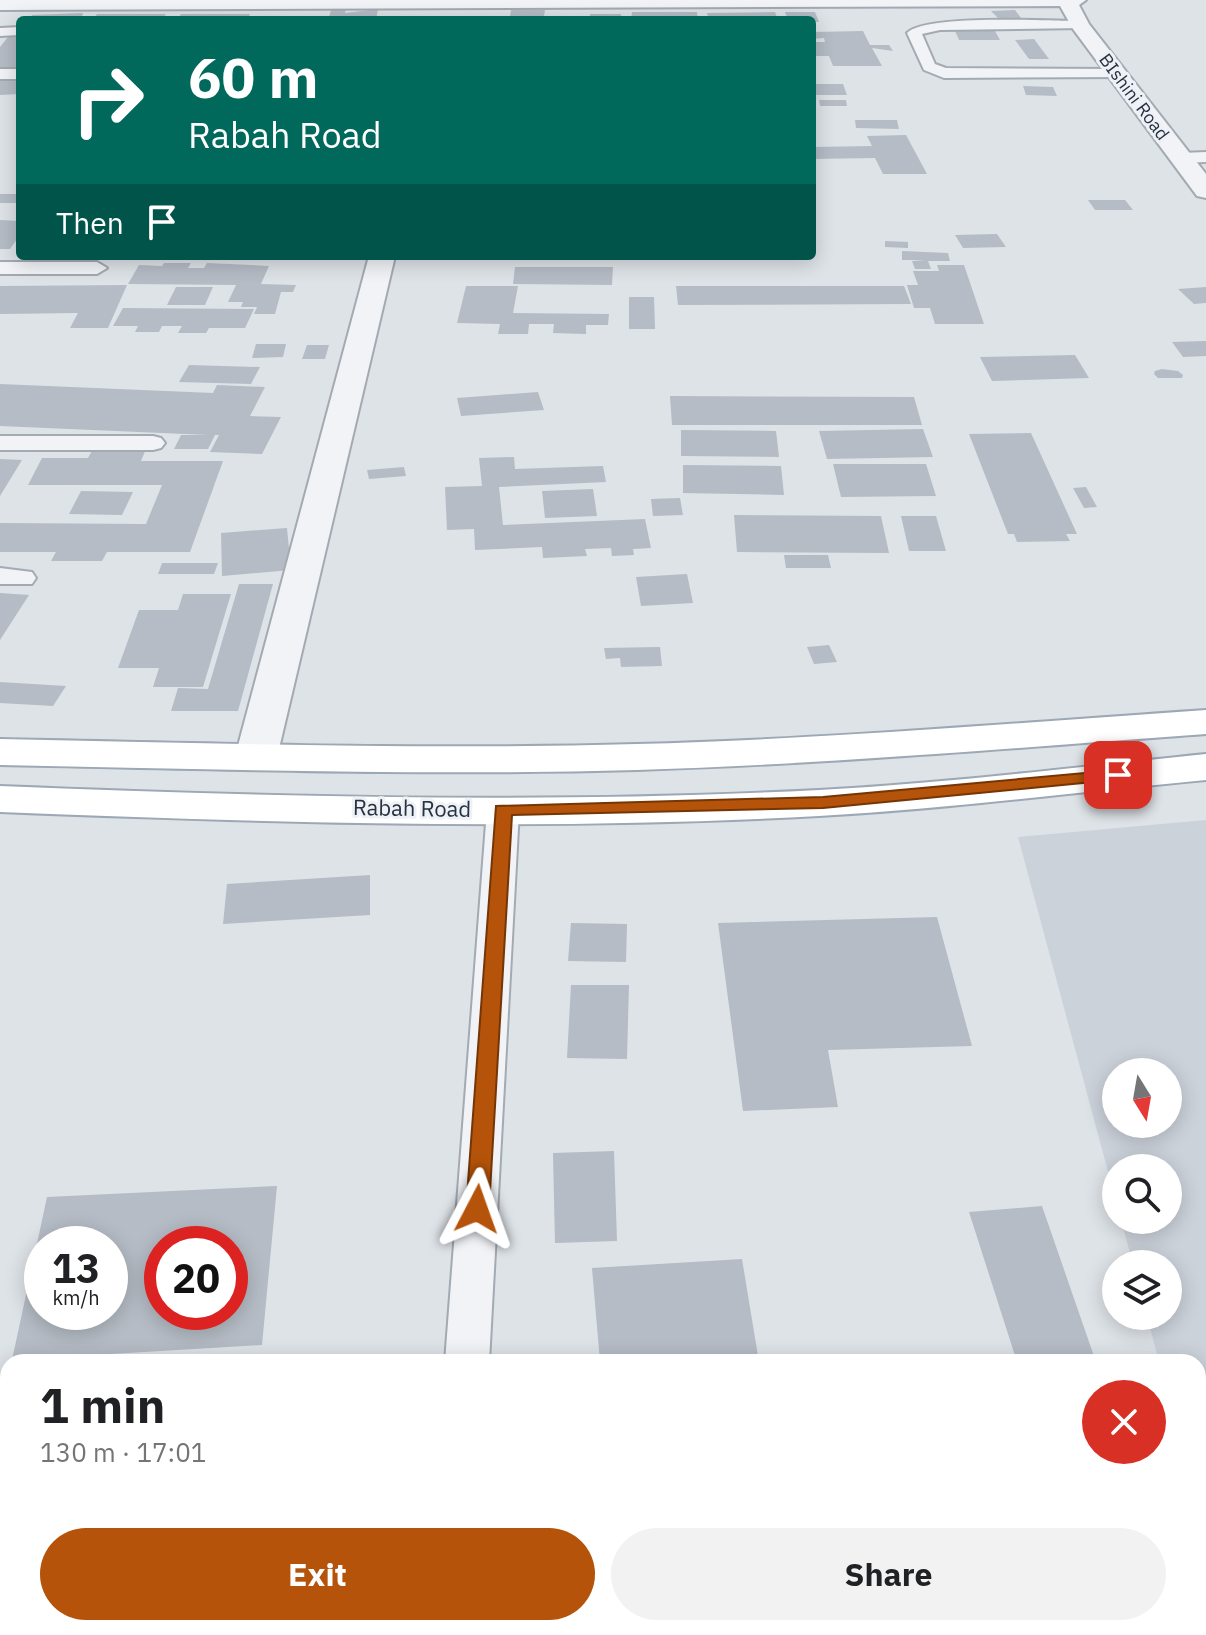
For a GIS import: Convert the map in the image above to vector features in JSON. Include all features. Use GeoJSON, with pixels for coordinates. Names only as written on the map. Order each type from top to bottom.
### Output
{"type":"FeatureCollection","features":[{"type":"Feature","properties":{"kind":"main road"},"geometry":{"type":"LineString","coordinates":[[0,752],[256,757],[633,757],[806,751],[1206,722]]}},
{"type":"Feature","properties":{"kind":"main road","name":"Rabah Road"},"geometry":{"type":"LineString","coordinates":[[0,799],[503,810],[640,809],[823,802],[1206,767]]}},
{"type":"Feature","properties":{"kind":"street"},"geometry":{"type":"LineString","coordinates":[[0,4],[181,2],[443,12],[770,0],[1076,0]]}},
{"type":"Feature","properties":{"kind":"street","name":"BIshini Road"},"geometry":{"type":"LineString","coordinates":[[1067,0],[1080,25],[1206,191]]}},
{"type":"Feature","properties":{"kind":"street"},"geometry":{"type":"LineString","coordinates":[[256,757],[381,260]]}},
{"type":"Feature","properties":{"kind":"lane"},"geometry":{"type":"LineString","coordinates":[[1080,25],[940,26],[922,28],[914,33],[929,67],[944,73],[1117,74]]}},
{"type":"Feature","properties":{"kind":"lane"},"geometry":{"type":"LineString","coordinates":[[1181,158],[1206,157]]}},
{"type":"Feature","properties":{"kind":"lane"},"geometry":{"type":"LineString","coordinates":[[0,268],[97,268]]}},
{"type":"Feature","properties":{"kind":"lane"},"geometry":{"type":"LineString","coordinates":[[0,443],[153,443]]}},
{"type":"Feature","properties":{"kind":"lane"},"geometry":{"type":"LineString","coordinates":[[468,1354],[503,810]]}},
{"type":"Feature","properties":{"kind":"shaded area"},"geometry":{"type":"Polygon","coordinates":[[[1206,820],[1206,1354],[1157,1354],[1151,1330],[1182,1330],[1182,1250],[1129,1250],[1125,1234],[1182,1234],[1182,1154],[1103,1154],[1018,837],[1206,820]]]}},
{"type":"Feature","properties":{"kind":"building"},"geometry":{"type":"Polygon","coordinates":[[[346,9],[345,13],[378,9],[377,16],[329,16],[331,10],[346,9]]]}},
{"type":"Feature","properties":{"kind":"building"},"geometry":{"type":"Polygon","coordinates":[[[511,10],[545,10],[544,16],[510,16],[511,10]]]}},
{"type":"Feature","properties":{"kind":"building"},"geometry":{"type":"Polygon","coordinates":[[[1015,10],[1021,18],[998,18],[991,11],[1015,10]]]}},
{"type":"Feature","properties":{"kind":"building"},"geometry":{"type":"Polygon","coordinates":[[[632,12],[697,12],[698,16],[632,16],[632,12]]]}},
{"type":"Feature","properties":{"kind":"building"},"geometry":{"type":"Polygon","coordinates":[[[775,12],[776,16],[708,16],[707,13],[775,12]]]}},
{"type":"Feature","properties":{"kind":"building"},"geometry":{"type":"Polygon","coordinates":[[[785,12],[815,12],[819,22],[816,22],[816,16],[786,16],[785,12]]]}},
{"type":"Feature","properties":{"kind":"building"},"geometry":{"type":"Polygon","coordinates":[[[83,13],[82,16],[32,15],[83,13]]]}},
{"type":"Feature","properties":{"kind":"building"},"geometry":{"type":"Polygon","coordinates":[[[97,14],[166,14],[164,16],[95,16],[97,14]]]}},
{"type":"Feature","properties":{"kind":"building"},"geometry":{"type":"Polygon","coordinates":[[[181,14],[250,14],[249,16],[180,16],[181,14]]]}},
{"type":"Feature","properties":{"kind":"building"},"geometry":{"type":"Polygon","coordinates":[[[621,14],[621,16],[590,16],[621,14]]]}},
{"type":"Feature","properties":{"kind":"building"},"geometry":{"type":"Polygon","coordinates":[[[863,31],[870,45],[889,45],[893,51],[872,48],[882,66],[833,66],[829,56],[816,56],[816,42],[825,42],[824,38],[816,39],[816,32],[863,31]]]}},
{"type":"Feature","properties":{"kind":"building"},"geometry":{"type":"Polygon","coordinates":[[[955,31],[995,31],[1000,40],[959,40],[955,31]]]}},
{"type":"Feature","properties":{"kind":"building"},"geometry":{"type":"Polygon","coordinates":[[[8,37],[16,37],[16,68],[0,68],[0,47],[8,37]]]}},
{"type":"Feature","properties":{"kind":"building"},"geometry":{"type":"Polygon","coordinates":[[[1034,39],[1049,59],[1029,59],[1015,40],[1034,39]]]}},
{"type":"Feature","properties":{"kind":"building"},"geometry":{"type":"Polygon","coordinates":[[[16,77],[16,94],[0,95],[0,78],[16,77]]]}},
{"type":"Feature","properties":{"kind":"building"},"geometry":{"type":"Polygon","coordinates":[[[816,84],[843,84],[847,95],[816,95],[816,84]]]}},
{"type":"Feature","properties":{"kind":"building"},"geometry":{"type":"Polygon","coordinates":[[[1023,86],[1053,87],[1057,96],[1026,95],[1023,86]]]}},
{"type":"Feature","properties":{"kind":"building"},"geometry":{"type":"Polygon","coordinates":[[[819,100],[846,100],[847,106],[820,106],[819,100]]]}},
{"type":"Feature","properties":{"kind":"building"},"geometry":{"type":"Polygon","coordinates":[[[855,120],[897,120],[899,129],[856,128],[855,120]]]}},
{"type":"Feature","properties":{"kind":"building"},"geometry":{"type":"Polygon","coordinates":[[[906,135],[927,174],[883,174],[875,158],[816,159],[816,147],[872,146],[867,136],[906,135]]]}},
{"type":"Feature","properties":{"kind":"building"},"geometry":{"type":"Polygon","coordinates":[[[0,194],[16,194],[16,203],[0,203],[0,194]]]}},
{"type":"Feature","properties":{"kind":"building"},"geometry":{"type":"Polygon","coordinates":[[[1088,200],[1125,200],[1133,210],[1095,210],[1088,200]]]}},
{"type":"Feature","properties":{"kind":"building"},"geometry":{"type":"Polygon","coordinates":[[[0,220],[16,221],[16,241],[10,249],[0,249],[0,220]]]}},
{"type":"Feature","properties":{"kind":"building"},"geometry":{"type":"Polygon","coordinates":[[[997,234],[1006,247],[963,248],[955,235],[997,234]]]}},
{"type":"Feature","properties":{"kind":"building"},"geometry":{"type":"Polygon","coordinates":[[[885,241],[908,242],[908,248],[885,247],[885,241]]]}},
{"type":"Feature","properties":{"kind":"building"},"geometry":{"type":"Polygon","coordinates":[[[902,251],[948,253],[950,261],[928,261],[931,269],[915,269],[912,261],[925,260],[902,260],[902,251]]]}},
{"type":"Feature","properties":{"kind":"building"},"geometry":{"type":"Polygon","coordinates":[[[164,263],[191,263],[188,268],[204,268],[207,263],[269,266],[261,284],[296,285],[293,292],[281,292],[275,314],[254,314],[257,307],[241,307],[243,302],[228,302],[236,285],[128,284],[139,265],[162,266],[164,263]]]}},
{"type":"Feature","properties":{"kind":"building"},"geometry":{"type":"Polygon","coordinates":[[[937,265],[964,265],[984,324],[935,324],[930,308],[914,308],[907,285],[918,285],[913,271],[939,271],[937,265]]]}},
{"type":"Feature","properties":{"kind":"building"},"geometry":{"type":"Polygon","coordinates":[[[515,267],[613,267],[612,285],[513,284],[515,267]]]}},
{"type":"Feature","properties":{"kind":"building"},"geometry":{"type":"Polygon","coordinates":[[[127,285],[108,328],[70,328],[78,313],[0,314],[0,286],[127,285]]]}},
{"type":"Feature","properties":{"kind":"building"},"geometry":{"type":"Polygon","coordinates":[[[466,286],[518,286],[513,313],[609,314],[608,325],[586,325],[586,334],[553,333],[554,324],[529,324],[528,334],[498,334],[500,324],[457,323],[466,286]]]}},
{"type":"Feature","properties":{"kind":"building"},"geometry":{"type":"Polygon","coordinates":[[[676,286],[904,286],[911,304],[678,305],[676,286]]]}},
{"type":"Feature","properties":{"kind":"building"},"geometry":{"type":"Polygon","coordinates":[[[176,287],[213,287],[205,305],[167,305],[176,287]]]}},
{"type":"Feature","properties":{"kind":"building"},"geometry":{"type":"Polygon","coordinates":[[[1206,287],[1206,303],[1194,304],[1178,289],[1206,287]]]}},
{"type":"Feature","properties":{"kind":"building"},"geometry":{"type":"Polygon","coordinates":[[[629,297],[654,297],[655,329],[629,329],[629,297]]]}},
{"type":"Feature","properties":{"kind":"building"},"geometry":{"type":"Polygon","coordinates":[[[123,308],[254,309],[245,328],[209,328],[206,333],[178,333],[182,326],[162,326],[159,332],[135,332],[138,326],[113,326],[123,308]]]}},
{"type":"Feature","properties":{"kind":"building"},"geometry":{"type":"Polygon","coordinates":[[[1206,341],[1206,356],[1183,357],[1172,342],[1206,341]]]}},
{"type":"Feature","properties":{"kind":"building"},"geometry":{"type":"Polygon","coordinates":[[[256,344],[286,344],[283,357],[252,358],[256,344]]]}},
{"type":"Feature","properties":{"kind":"building"},"geometry":{"type":"Polygon","coordinates":[[[307,345],[329,345],[325,359],[302,359],[307,345]]]}},
{"type":"Feature","properties":{"kind":"building"},"geometry":{"type":"Polygon","coordinates":[[[1075,355],[1089,378],[992,381],[980,357],[1075,355]]]}},
{"type":"Feature","properties":{"kind":"building"},"geometry":{"type":"Polygon","coordinates":[[[189,365],[260,367],[251,384],[179,382],[189,365]]]}},
{"type":"Feature","properties":{"kind":"building"},"geometry":{"type":"Polygon","coordinates":[[[1155,371],[1178,371],[1182,378],[1158,378],[1155,371]]]}},
{"type":"Feature","properties":{"kind":"building"},"geometry":{"type":"Polygon","coordinates":[[[0,384],[213,393],[217,385],[265,387],[250,416],[281,417],[262,454],[210,452],[219,435],[215,435],[208,449],[174,449],[181,435],[208,435],[0,426],[0,384]]]}},
{"type":"Feature","properties":{"kind":"building"},"geometry":{"type":"Polygon","coordinates":[[[538,392],[544,410],[461,416],[457,398],[538,392]]]}},
{"type":"Feature","properties":{"kind":"building"},"geometry":{"type":"Polygon","coordinates":[[[670,396],[914,397],[922,425],[672,425],[670,396]]]}},
{"type":"Feature","properties":{"kind":"building"},"geometry":{"type":"Polygon","coordinates":[[[923,429],[933,457],[827,459],[819,431],[923,429]]]}},
{"type":"Feature","properties":{"kind":"building"},"geometry":{"type":"Polygon","coordinates":[[[681,430],[776,431],[779,457],[681,456],[681,430]]]}},
{"type":"Feature","properties":{"kind":"building"},"geometry":{"type":"Polygon","coordinates":[[[1031,433],[1077,534],[1066,534],[1070,541],[1017,542],[1014,534],[1008,534],[969,434],[1031,433]]]}},
{"type":"Feature","properties":{"kind":"building"},"geometry":{"type":"Polygon","coordinates":[[[93,449],[146,449],[141,461],[223,461],[190,552],[107,552],[102,561],[51,561],[56,552],[0,552],[0,523],[146,524],[162,485],[28,485],[42,458],[88,458],[93,449]]]}},
{"type":"Feature","properties":{"kind":"building"},"geometry":{"type":"Polygon","coordinates":[[[514,457],[515,469],[603,466],[606,482],[499,487],[503,525],[645,519],[651,548],[633,549],[634,555],[612,556],[611,548],[585,549],[587,556],[543,558],[542,547],[475,550],[474,529],[447,530],[445,487],[482,486],[479,458],[514,457]]]}},
{"type":"Feature","properties":{"kind":"building"},"geometry":{"type":"Polygon","coordinates":[[[0,459],[22,460],[0,496],[0,459]]]}},
{"type":"Feature","properties":{"kind":"building"},"geometry":{"type":"Polygon","coordinates":[[[833,464],[926,464],[936,496],[841,497],[833,464]]]}},
{"type":"Feature","properties":{"kind":"building"},"geometry":{"type":"Polygon","coordinates":[[[683,465],[781,466],[784,495],[683,493],[683,465]]]}},
{"type":"Feature","properties":{"kind":"building"},"geometry":{"type":"Polygon","coordinates":[[[404,467],[406,476],[369,479],[367,470],[404,467]]]}},
{"type":"Feature","properties":{"kind":"building"},"geometry":{"type":"Polygon","coordinates":[[[1086,487],[1097,507],[1084,508],[1073,488],[1086,487]]]}},
{"type":"Feature","properties":{"kind":"building"},"geometry":{"type":"Polygon","coordinates":[[[593,489],[597,516],[545,518],[542,491],[593,489]]]}},
{"type":"Feature","properties":{"kind":"building"},"geometry":{"type":"Polygon","coordinates":[[[81,491],[133,492],[122,515],[69,514],[81,491]]]}},
{"type":"Feature","properties":{"kind":"building"},"geometry":{"type":"Polygon","coordinates":[[[680,498],[683,515],[653,516],[651,499],[680,498]]]}},
{"type":"Feature","properties":{"kind":"building"},"geometry":{"type":"Polygon","coordinates":[[[734,515],[881,516],[889,553],[737,552],[734,515]]]}},
{"type":"Feature","properties":{"kind":"building"},"geometry":{"type":"Polygon","coordinates":[[[901,516],[936,516],[946,551],[909,551],[901,516]]]}},
{"type":"Feature","properties":{"kind":"building"},"geometry":{"type":"Polygon","coordinates":[[[287,528],[291,570],[222,576],[221,533],[287,528]]]}},
{"type":"Feature","properties":{"kind":"building"},"geometry":{"type":"Polygon","coordinates":[[[784,555],[828,555],[831,568],[786,568],[784,555]]]}},
{"type":"Feature","properties":{"kind":"building"},"geometry":{"type":"Polygon","coordinates":[[[162,563],[218,563],[214,574],[158,574],[162,563]]]}},
{"type":"Feature","properties":{"kind":"building"},"geometry":{"type":"Polygon","coordinates":[[[687,574],[693,603],[641,606],[636,577],[687,574]]]}},
{"type":"Feature","properties":{"kind":"building"},"geometry":{"type":"Polygon","coordinates":[[[239,584],[273,584],[238,711],[171,711],[178,688],[208,689],[239,584]]]}},
{"type":"Feature","properties":{"kind":"building"},"geometry":{"type":"Polygon","coordinates":[[[0,593],[29,595],[0,640],[0,593]]]}},
{"type":"Feature","properties":{"kind":"building"},"geometry":{"type":"Polygon","coordinates":[[[183,594],[231,594],[203,687],[153,687],[159,668],[118,668],[139,610],[178,610],[183,594]]]}},
{"type":"Feature","properties":{"kind":"building"},"geometry":{"type":"Polygon","coordinates":[[[829,645],[837,662],[814,664],[807,647],[829,645]]]}},
{"type":"Feature","properties":{"kind":"building"},"geometry":{"type":"Polygon","coordinates":[[[660,647],[662,666],[621,667],[620,658],[606,659],[604,648],[660,647]]]}},
{"type":"Feature","properties":{"kind":"building"},"geometry":{"type":"Polygon","coordinates":[[[0,682],[66,686],[53,706],[0,703],[0,682]]]}},
{"type":"Feature","properties":{"kind":"building"},"geometry":{"type":"Polygon","coordinates":[[[370,875],[370,915],[223,924],[227,884],[370,875]]]}},
{"type":"Feature","properties":{"kind":"building"},"geometry":{"type":"Polygon","coordinates":[[[937,917],[972,1046],[828,1050],[838,1107],[743,1111],[718,923],[937,917]]]}},
{"type":"Feature","properties":{"kind":"building"},"geometry":{"type":"Polygon","coordinates":[[[571,923],[627,924],[626,962],[568,961],[571,923]]]}},
{"type":"Feature","properties":{"kind":"building"},"geometry":{"type":"Polygon","coordinates":[[[571,985],[629,985],[627,1059],[567,1058],[571,985]]]}},
{"type":"Feature","properties":{"kind":"building"},"geometry":{"type":"Polygon","coordinates":[[[614,1151],[617,1241],[555,1243],[553,1153],[614,1151]]]}},
{"type":"Feature","properties":{"kind":"building"},"geometry":{"type":"Polygon","coordinates":[[[277,1186],[262,1345],[112,1354],[13,1354],[24,1304],[24,1330],[128,1330],[128,1226],[41,1226],[47,1197],[277,1186]]]}},
{"type":"Feature","properties":{"kind":"building"},"geometry":{"type":"Polygon","coordinates":[[[1042,1206],[1093,1354],[1014,1354],[969,1212],[1042,1206]]]}},
{"type":"Feature","properties":{"kind":"building"},"geometry":{"type":"Polygon","coordinates":[[[742,1259],[758,1354],[599,1354],[592,1268],[742,1259]]]}},
{"type":"Feature","properties":{"kind":"route"},"geometry":{"type":"LineString","coordinates":[[477,1209],[503,810],[640,809],[823,802],[1118,775]]}}]}
